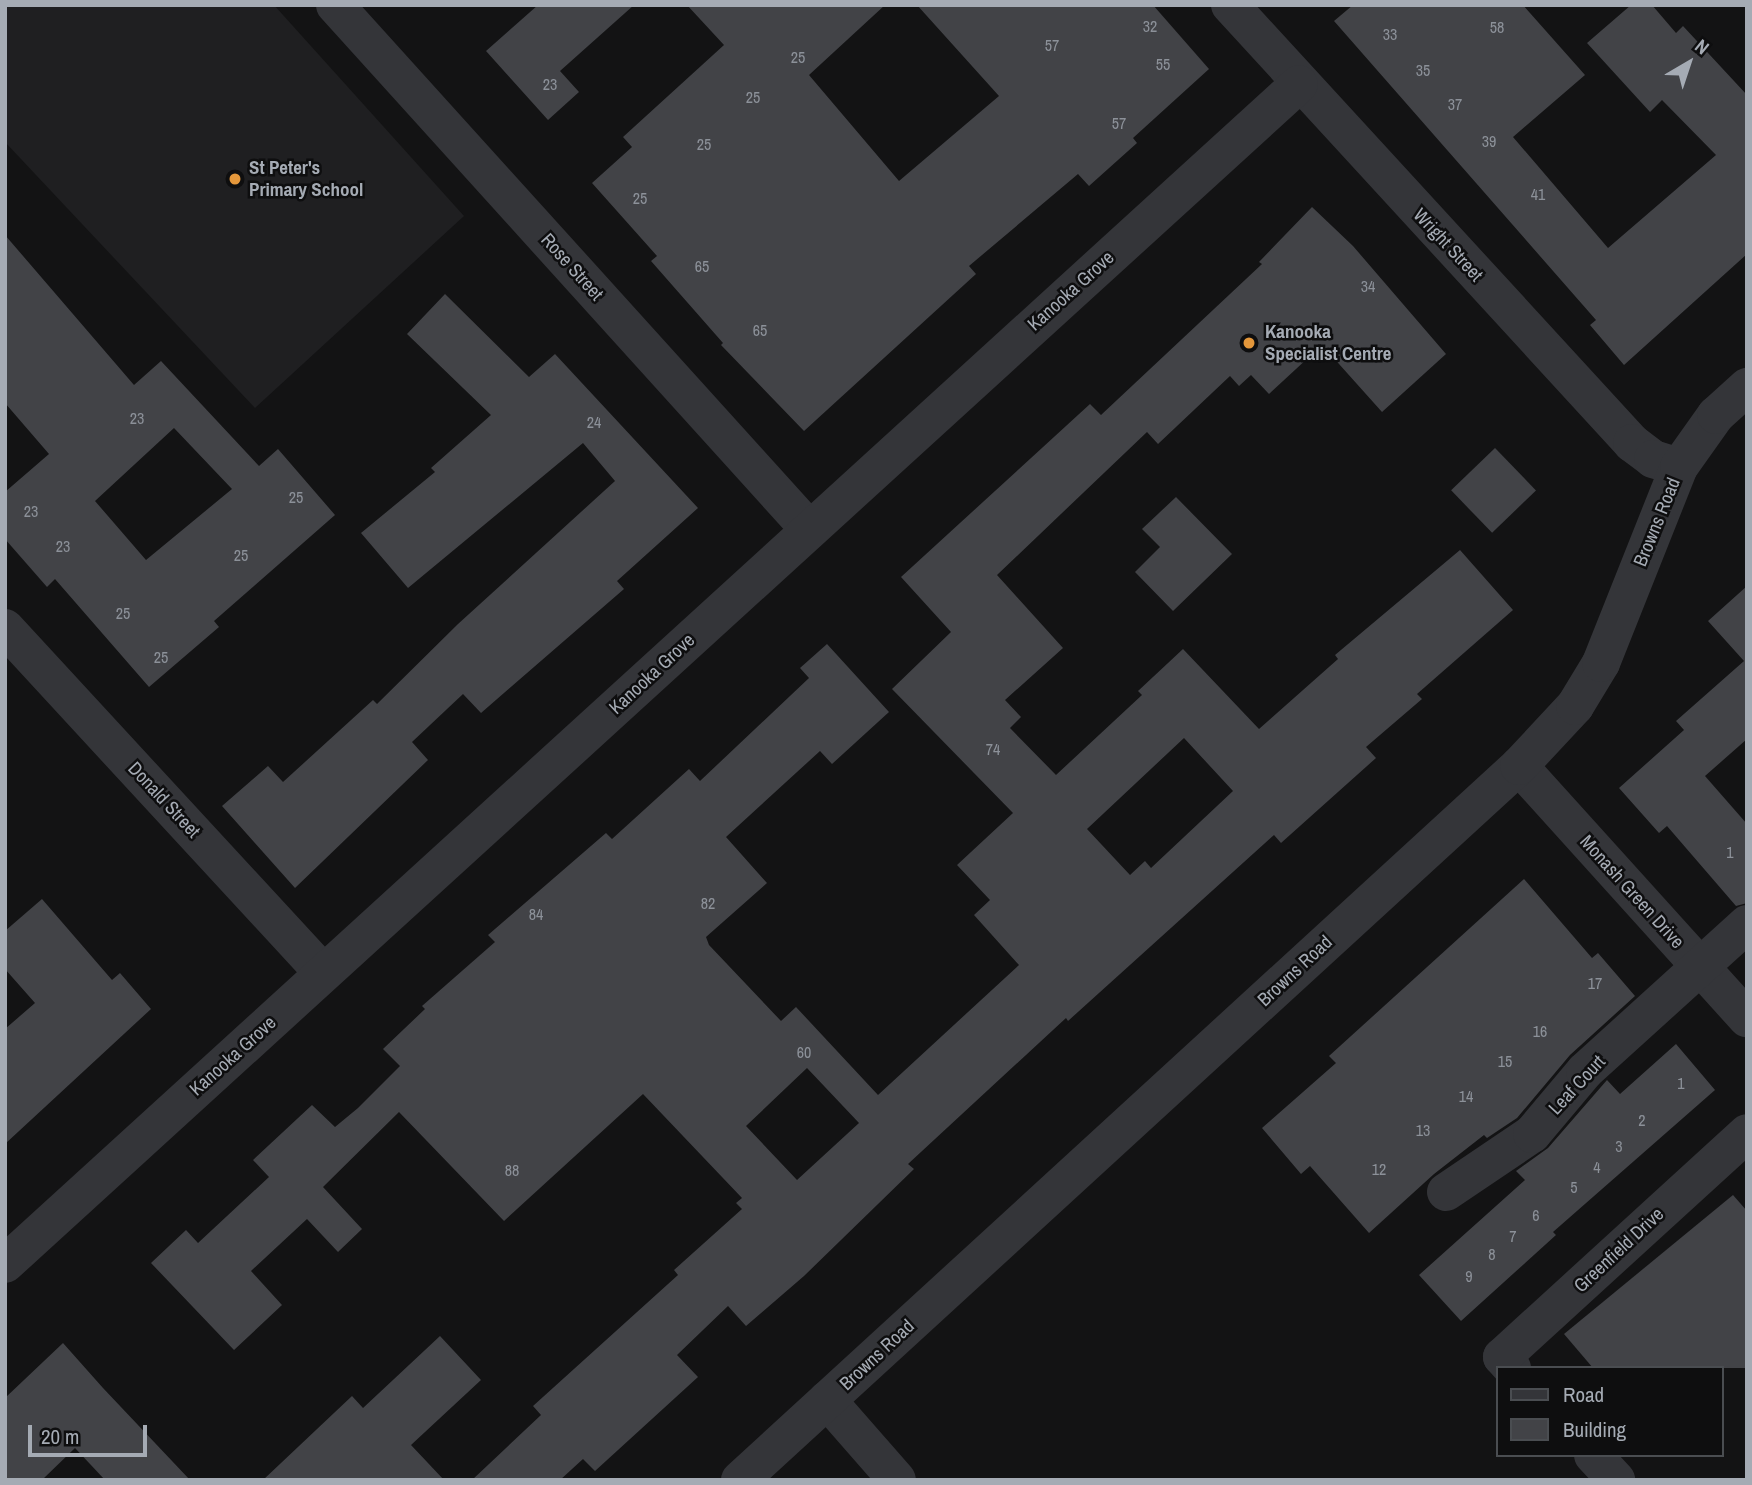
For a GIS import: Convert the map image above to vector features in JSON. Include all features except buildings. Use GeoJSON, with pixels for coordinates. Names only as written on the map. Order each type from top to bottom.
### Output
{"type":"FeatureCollection","features":[{"type":"Feature","properties":{"kind":"street","name":"Rose Street"},"geometry":{"type":"LineString","coordinates":[[335,5],[809,529]]}},
{"type":"Feature","properties":{"kind":"street","name":"Wright Street"},"geometry":{"type":"LineString","coordinates":[[1230,5],[1298,84],[1632,443],[1653,459],[1679,467]]}},
{"type":"Feature","properties":{"kind":"street","name":"Kanooka Grove"},"geometry":{"type":"LineString","coordinates":[[5,1264],[1298,84]]}},
{"type":"Feature","properties":{"kind":"street","name":"Browns Road"},"geometry":{"type":"LineString","coordinates":[[740,1480],[1519,766],[1575,706],[1601,663],[1679,467],[1716,415],[1747,387]]}},
{"type":"Feature","properties":{"kind":"street","name":"Donald Street"},"geometry":{"type":"LineString","coordinates":[[5,628],[323,973]]}},
{"type":"Feature","properties":{"kind":"street","name":"Monash Green Drive"},"geometry":{"type":"LineString","coordinates":[[1519,766],[1747,1018]]}},
{"type":"Feature","properties":{"kind":"street","name":"Leaf Court"},"geometry":{"type":"LineString","coordinates":[[1446,1192],[1532,1134],[1585,1072],[1702,969],[1747,924]]}},
{"type":"Feature","properties":{"kind":"street","name":"Greenfield Drive"},"geometry":{"type":"LineString","coordinates":[[1510,1366],[1502,1357],[1747,1133]]}},
{"type":"Feature","properties":{"kind":"street"},"geometry":{"type":"LineString","coordinates":[[827,1400],[897,1480]]}},
{"type":"Feature","properties":{"kind":"street"},"geometry":{"type":"LineString","coordinates":[[1595,1457],[1616,1480]]}},
{"type":"Feature","properties":{"kind":"shaded area","name":"St Peter's Primary School"},"geometry":{"type":"Polygon","coordinates":[[[5,5],[274,5],[464,216],[255,408],[5,142],[5,5]]]}},
{"type":"Feature","properties":{"kind":"place","name":"St Peter's Primary School"},"geometry":{"type":"Point","coordinates":[235,179]}},
{"type":"Feature","properties":{"kind":"place","name":"Kanooka Specialist Centre"},"geometry":{"type":"Point","coordinates":[1249,343]}}]}
